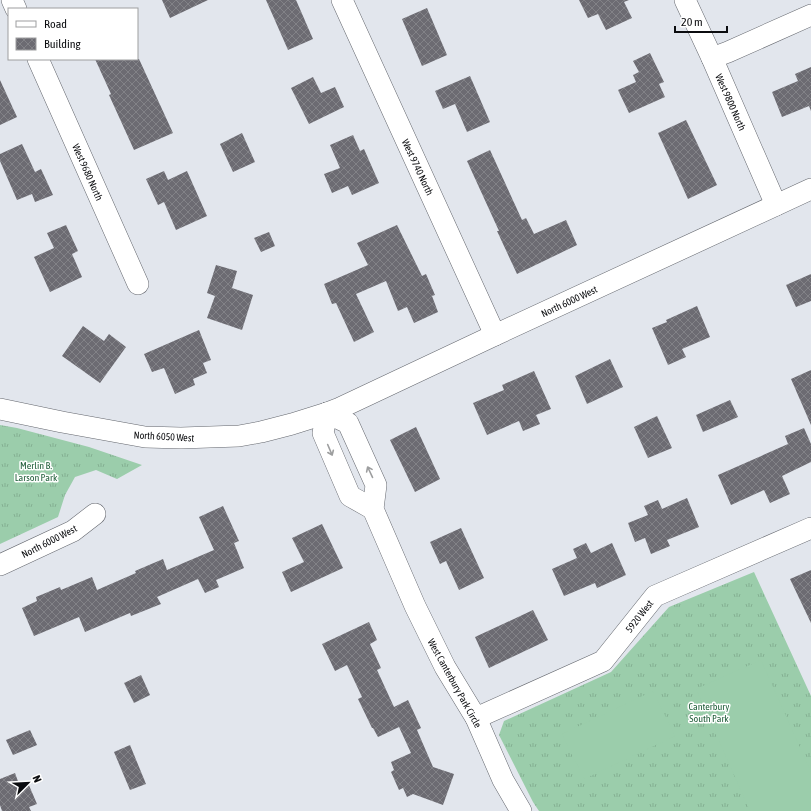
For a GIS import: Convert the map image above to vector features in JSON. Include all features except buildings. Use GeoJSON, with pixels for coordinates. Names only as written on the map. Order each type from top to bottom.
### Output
{"type":"FeatureCollection","features":[{"type":"Feature","properties":{"kind":"street"},"geometry":{"type":"LineString","coordinates":[[0,4],[8,0]]}},
{"type":"Feature","properties":{"kind":"street","name":"West 9740 North"},"geometry":{"type":"LineString","coordinates":[[342,0],[495,335]]}},
{"type":"Feature","properties":{"kind":"street","name":"West 9800 North"},"geometry":{"type":"LineString","coordinates":[[685,0],[776,205]]}},
{"type":"Feature","properties":{"kind":"street"},"geometry":{"type":"LineString","coordinates":[[712,58],[811,15]]}},
{"type":"Feature","properties":{"kind":"street","name":"West 9680 North"},"geometry":{"type":"LineString","coordinates":[[38,60],[138,284]]}},
{"type":"Feature","properties":{"kind":"street","name":"North 6000 West"},"geometry":{"type":"LineString","coordinates":[[328,413],[811,189]]}},
{"type":"Feature","properties":{"kind":"street","name":"North 6050 West"},"geometry":{"type":"LineString","coordinates":[[0,409],[145,437],[181,438],[239,436],[292,424],[328,413]]}},
{"type":"Feature","properties":{"kind":"street"},"geometry":{"type":"LineString","coordinates":[[328,413],[348,423],[376,484],[373,509],[350,496],[323,433],[328,413]]}},
{"type":"Feature","properties":{"kind":"street","name":"West Canterbury Park Circle"},"geometry":{"type":"LineString","coordinates":[[373,509],[415,606],[444,667],[476,718],[502,780],[521,811]]}},
{"type":"Feature","properties":{"kind":"street","name":"North 6000 West"},"geometry":{"type":"LineString","coordinates":[[0,565],[74,531],[95,514]]}},
{"type":"Feature","properties":{"kind":"street","name":"5920 West"},"geometry":{"type":"LineString","coordinates":[[476,718],[603,662],[655,596],[811,528]]}},
{"type":"Feature","properties":{"kind":"green space","name":"Merlin B. Larson Park"},"geometry":{"type":"Polygon","coordinates":[[[0,425],[89,447],[142,465],[117,479],[96,470],[75,477],[65,495],[58,517],[0,544],[0,425]]]}},
{"type":"Feature","properties":{"kind":"green space","name":"Canterbury South Park"},"geometry":{"type":"Polygon","coordinates":[[[754,572],[811,696],[811,811],[539,811],[499,735],[504,721],[611,672],[669,607],[754,572]]]}},
{"type":"Feature","properties":{"kind":"green space"},"geometry":{"type":"Polygon","coordinates":[[[761,660],[811,772],[811,811],[750,811],[696,689],[761,660]]]}},
{"type":"Feature","properties":{"kind":"green space"},"geometry":{"type":"Polygon","coordinates":[[[653,691],[675,736],[584,779],[562,734],[653,691]]]}}]}
